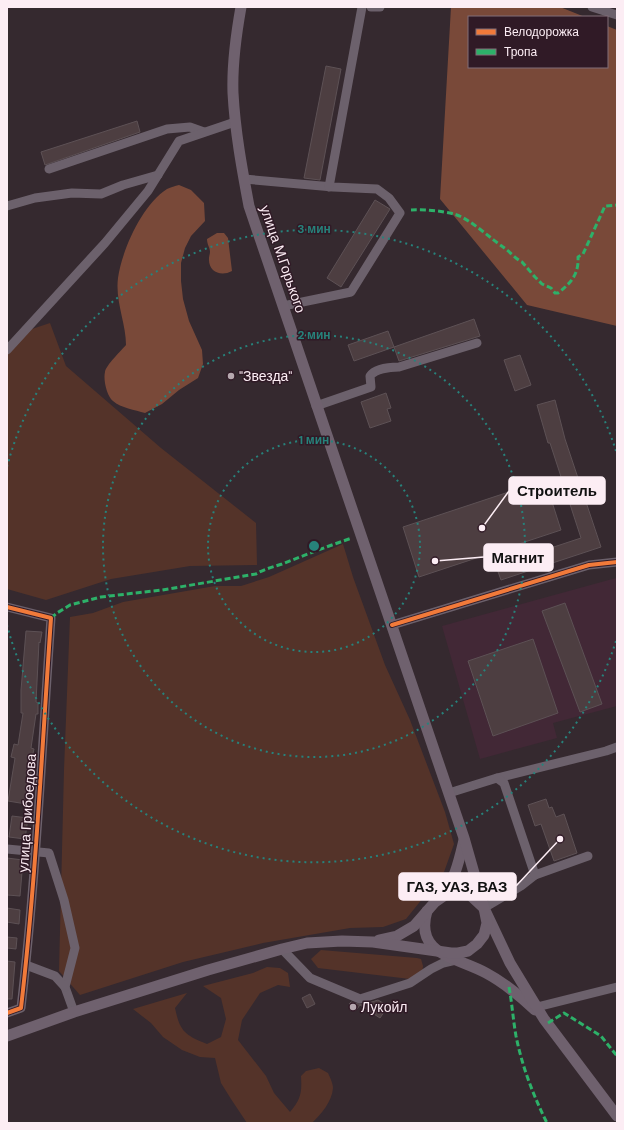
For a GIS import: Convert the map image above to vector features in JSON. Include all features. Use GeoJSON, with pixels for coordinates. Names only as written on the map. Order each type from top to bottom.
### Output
{"type":"FeatureCollection","features":[{"type":"Feature","properties":{"kind":"main road","name":"улица М.Горького"},"geometry":{"type":"LineString","coordinates":[[241,7],[234,67],[233,91],[235,122],[249,206],[464,838],[484,908]]}},
{"type":"Feature","properties":{"kind":"main road"},"geometry":{"type":"LineString","coordinates":[[373,942],[398,936],[414,926],[446,890],[458,867],[464,838]]}},
{"type":"Feature","properties":{"kind":"main road"},"geometry":{"type":"LineString","coordinates":[[544,1019],[509,986],[486,972],[438,952],[430,944],[426,936],[424,920],[431,906],[445,895],[460,894],[470,895],[484,908],[510,963],[544,1019],[617,1116]]}},
{"type":"Feature","properties":{"kind":"main road"},"geometry":{"type":"LineString","coordinates":[[7,1036],[74,1012],[208,970],[282,949],[307,944],[342,941],[373,942],[458,954],[468,951],[477,944],[484,935],[487,923],[484,908]]}},
{"type":"Feature","properties":{"kind":"street"},"geometry":{"type":"LineString","coordinates":[[328,187],[362,7]]}},
{"type":"Feature","properties":{"kind":"street"},"geometry":{"type":"LineString","coordinates":[[371,7],[380,7]]}},
{"type":"Feature","properties":{"kind":"street"},"geometry":{"type":"LineString","coordinates":[[592,7],[617,15]]}},
{"type":"Feature","properties":{"kind":"street"},"geometry":{"type":"LineString","coordinates":[[7,350],[105,242],[148,190],[179,141],[235,122]]}},
{"type":"Feature","properties":{"kind":"street"},"geometry":{"type":"LineString","coordinates":[[49,169],[167,129],[190,127],[204,132]]}},
{"type":"Feature","properties":{"kind":"street"},"geometry":{"type":"LineString","coordinates":[[7,206],[34,198],[72,193],[101,194],[123,184],[158,175]]}},
{"type":"Feature","properties":{"kind":"street"},"geometry":{"type":"LineString","coordinates":[[244,179],[328,187],[377,189],[389,198],[400,213],[352,292],[283,306]]}},
{"type":"Feature","properties":{"kind":"street"},"geometry":{"type":"LineString","coordinates":[[316,406],[371,387],[370,376],[372,373],[391,366],[398,367],[477,342]]}},
{"type":"Feature","properties":{"kind":"street"},"geometry":{"type":"LineString","coordinates":[[392,625],[589,565],[617,562]]}},
{"type":"Feature","properties":{"kind":"street","name":"улица Грибоедова"},"geometry":{"type":"LineString","coordinates":[[7,607],[51,618],[26,965],[21,1008],[7,1013]]}},
{"type":"Feature","properties":{"kind":"street"},"geometry":{"type":"LineString","coordinates":[[448,793],[497,778],[617,747]]}},
{"type":"Feature","properties":{"kind":"street"},"geometry":{"type":"LineString","coordinates":[[497,778],[504,782],[535,875]]}},
{"type":"Feature","properties":{"kind":"street"},"geometry":{"type":"LineString","coordinates":[[7,848],[49,853],[64,900],[75,948],[65,988]]}},
{"type":"Feature","properties":{"kind":"street"},"geometry":{"type":"LineString","coordinates":[[484,908],[521,886],[535,875],[588,856]]}},
{"type":"Feature","properties":{"kind":"street"},"geometry":{"type":"LineString","coordinates":[[282,949],[310,978],[360,999],[410,983],[431,969],[443,963],[456,960]]}},
{"type":"Feature","properties":{"kind":"street"},"geometry":{"type":"LineString","coordinates":[[26,965],[55,976],[65,988],[74,1012]]}},
{"type":"Feature","properties":{"kind":"street"},"geometry":{"type":"LineString","coordinates":[[537,1007],[617,988]]}},
{"type":"Feature","properties":{"kind":"shaded area"},"geometry":{"type":"Polygon","coordinates":[[[451,7],[560,7],[582,16],[468,16],[468,68],[608,68],[608,26],[617,30],[617,326],[527,305],[440,199],[451,7]]]}},
{"type":"Feature","properties":{"kind":"shaded area"},"geometry":{"type":"Polygon","coordinates":[[[179,185],[191,190],[204,203],[205,221],[191,236],[185,248],[181,263],[183,299],[189,321],[202,350],[203,364],[198,378],[179,390],[162,404],[145,413],[124,407],[113,401],[107,392],[105,383],[106,369],[126,345],[126,337],[119,304],[117,287],[118,278],[120,267],[129,242],[149,206],[167,189],[179,185]]]}},
{"type":"Feature","properties":{"kind":"shaded area"},"geometry":{"type":"Polygon","coordinates":[[[217,233],[224,233],[228,238],[232,271],[228,273],[216,272],[209,263],[210,250],[207,239],[217,233]]]}},
{"type":"Feature","properties":{"kind":"shaded area"},"geometry":{"type":"Polygon","coordinates":[[[50,323],[66,366],[161,448],[256,523],[257,565],[190,566],[111,579],[46,600],[7,589],[7,353],[23,332],[50,323]]]}},
{"type":"Feature","properties":{"kind":"shaded area"},"geometry":{"type":"Polygon","coordinates":[[[343,544],[353,577],[385,665],[410,720],[445,812],[454,844],[444,872],[406,919],[383,927],[350,928],[263,943],[183,962],[80,995],[59,971],[64,770],[70,617],[93,613],[123,602],[215,586],[241,586],[269,577],[343,544]]]}},
{"type":"Feature","properties":{"kind":"shaded area"},"geometry":{"type":"Polygon","coordinates":[[[616,578],[617,706],[553,723],[557,738],[480,759],[442,626],[616,578]]]}},
{"type":"Feature","properties":{"kind":"shaded area"},"geometry":{"type":"Polygon","coordinates":[[[321,950],[417,958],[421,959],[423,966],[422,974],[410,979],[318,968],[311,959],[321,950]]]}},
{"type":"Feature","properties":{"kind":"shaded area"},"geometry":{"type":"Polygon","coordinates":[[[267,967],[280,968],[288,973],[290,987],[278,985],[260,993],[242,1020],[238,1040],[266,1076],[274,1093],[290,1112],[300,1096],[301,1076],[306,1071],[319,1068],[328,1073],[333,1088],[331,1098],[326,1107],[312,1123],[247,1123],[221,1083],[215,1058],[200,1057],[182,1050],[163,1037],[151,1023],[133,1009],[187,993],[175,1008],[179,1022],[185,1032],[193,1038],[207,1044],[221,1037],[226,1019],[221,998],[203,986],[253,973],[267,967]]]}},
{"type":"Feature","properties":{"kind":"building"},"geometry":{"type":"Polygon","coordinates":[[[326,66],[341,69],[320,180],[304,178],[326,66]]]}},
{"type":"Feature","properties":{"kind":"building"},"geometry":{"type":"Polygon","coordinates":[[[137,121],[140,132],[45,165],[41,152],[137,121]]]}},
{"type":"Feature","properties":{"kind":"building"},"geometry":{"type":"Polygon","coordinates":[[[375,200],[390,209],[341,287],[327,278],[375,200]]]}},
{"type":"Feature","properties":{"kind":"building"},"geometry":{"type":"Polygon","coordinates":[[[474,319],[480,336],[399,361],[394,347],[474,319]]]}},
{"type":"Feature","properties":{"kind":"building"},"geometry":{"type":"Polygon","coordinates":[[[388,331],[394,347],[354,361],[348,345],[388,331]]]}},
{"type":"Feature","properties":{"kind":"building"},"geometry":{"type":"Polygon","coordinates":[[[520,355],[531,385],[515,391],[504,360],[520,355]]]}},
{"type":"Feature","properties":{"kind":"building"},"geometry":{"type":"Polygon","coordinates":[[[386,393],[391,408],[387,409],[391,421],[370,428],[361,402],[386,393]]]}},
{"type":"Feature","properties":{"kind":"building"},"geometry":{"type":"Polygon","coordinates":[[[555,400],[565,439],[601,547],[501,580],[496,566],[581,538],[550,443],[548,443],[537,405],[555,400]]]}},
{"type":"Feature","properties":{"kind":"building"},"geometry":{"type":"Polygon","coordinates":[[[545,480],[561,530],[419,577],[403,527],[545,480]]]}},
{"type":"Feature","properties":{"kind":"building"},"geometry":{"type":"Polygon","coordinates":[[[565,603],[602,704],[580,712],[542,611],[565,603]]]}},
{"type":"Feature","properties":{"kind":"building"},"geometry":{"type":"Polygon","coordinates":[[[26,631],[42,632],[40,643],[39,642],[36,702],[38,703],[38,714],[36,714],[31,748],[34,749],[30,766],[32,767],[26,804],[8,801],[15,758],[11,757],[14,744],[18,745],[23,713],[21,713],[21,690],[26,631]]]}},
{"type":"Feature","properties":{"kind":"building"},"geometry":{"type":"Polygon","coordinates":[[[533,639],[558,713],[493,736],[468,661],[533,639]]]}},
{"type":"Feature","properties":{"kind":"building"},"geometry":{"type":"Polygon","coordinates":[[[546,799],[549,808],[552,807],[556,817],[564,814],[577,853],[554,861],[541,824],[535,826],[528,805],[546,799]]]}},
{"type":"Feature","properties":{"kind":"building"},"geometry":{"type":"Polygon","coordinates":[[[12,816],[28,818],[25,839],[9,837],[12,816]]]}},
{"type":"Feature","properties":{"kind":"building"},"geometry":{"type":"Polygon","coordinates":[[[7,858],[23,860],[20,896],[7,895],[7,858]]]}},
{"type":"Feature","properties":{"kind":"building"},"geometry":{"type":"Polygon","coordinates":[[[7,908],[20,910],[19,924],[7,922],[7,908]]]}},
{"type":"Feature","properties":{"kind":"building"},"geometry":{"type":"Polygon","coordinates":[[[7,937],[17,938],[16,949],[7,948],[7,937]]]}},
{"type":"Feature","properties":{"kind":"building"},"geometry":{"type":"Polygon","coordinates":[[[7,961],[15,962],[12,999],[7,999],[7,961]]]}},
{"type":"Feature","properties":{"kind":"building"},"geometry":{"type":"Polygon","coordinates":[[[310,994],[315,1004],[307,1008],[302,998],[310,994]]]}},
{"type":"Feature","properties":{"kind":"building"},"geometry":{"type":"Polygon","coordinates":[[[378,1000],[388,1006],[380,1018],[360,1005],[357,1009],[349,1004],[351,1002],[362,1005],[378,1000]]]}},
{"type":"Feature","properties":{"kind":"marked path"},"geometry":{"type":"LineString","coordinates":[[411,210],[444,212],[460,216],[522,262],[542,284],[551,288],[555,293],[558,293],[567,286],[576,273],[578,257],[583,254],[605,206],[617,205]]}},
{"type":"Feature","properties":{"kind":"marked path"},"geometry":{"type":"LineString","coordinates":[[51,618],[70,605],[101,597],[162,590],[256,574],[265,569],[352,538]]}},
{"type":"Feature","properties":{"kind":"marked path"},"geometry":{"type":"LineString","coordinates":[[509,987],[516,1036],[521,1058],[537,1102],[547,1123]]}},
{"type":"Feature","properties":{"kind":"marked path"},"geometry":{"type":"LineString","coordinates":[[548,1023],[564,1013],[601,1036],[617,1056]]}},
{"type":"Feature","properties":{"kind":"cycle path"},"geometry":{"type":"LineString","coordinates":[[392,625],[589,565],[617,562]]}},
{"type":"Feature","properties":{"kind":"cycle path"},"geometry":{"type":"LineString","coordinates":[[7,607],[51,618],[35,862],[21,1008],[7,1013]]}},
{"type":"Feature","properties":{"kind":"place","name":"\"Звезда\""},"geometry":{"type":"Point","coordinates":[231,376]}},
{"type":"Feature","properties":{"kind":"place","name":"Строитель"},"geometry":{"type":"Point","coordinates":[482,528]}},
{"type":"Feature","properties":{"kind":"place","name":"Магнит"},"geometry":{"type":"Point","coordinates":[435,561]}},
{"type":"Feature","properties":{"kind":"place","name":"ГАЗ, УАЗ, ВАЗ"},"geometry":{"type":"Point","coordinates":[560,839]}},
{"type":"Feature","properties":{"kind":"place","name":"Лукойл"},"geometry":{"type":"Point","coordinates":[353,1007]}}]}
